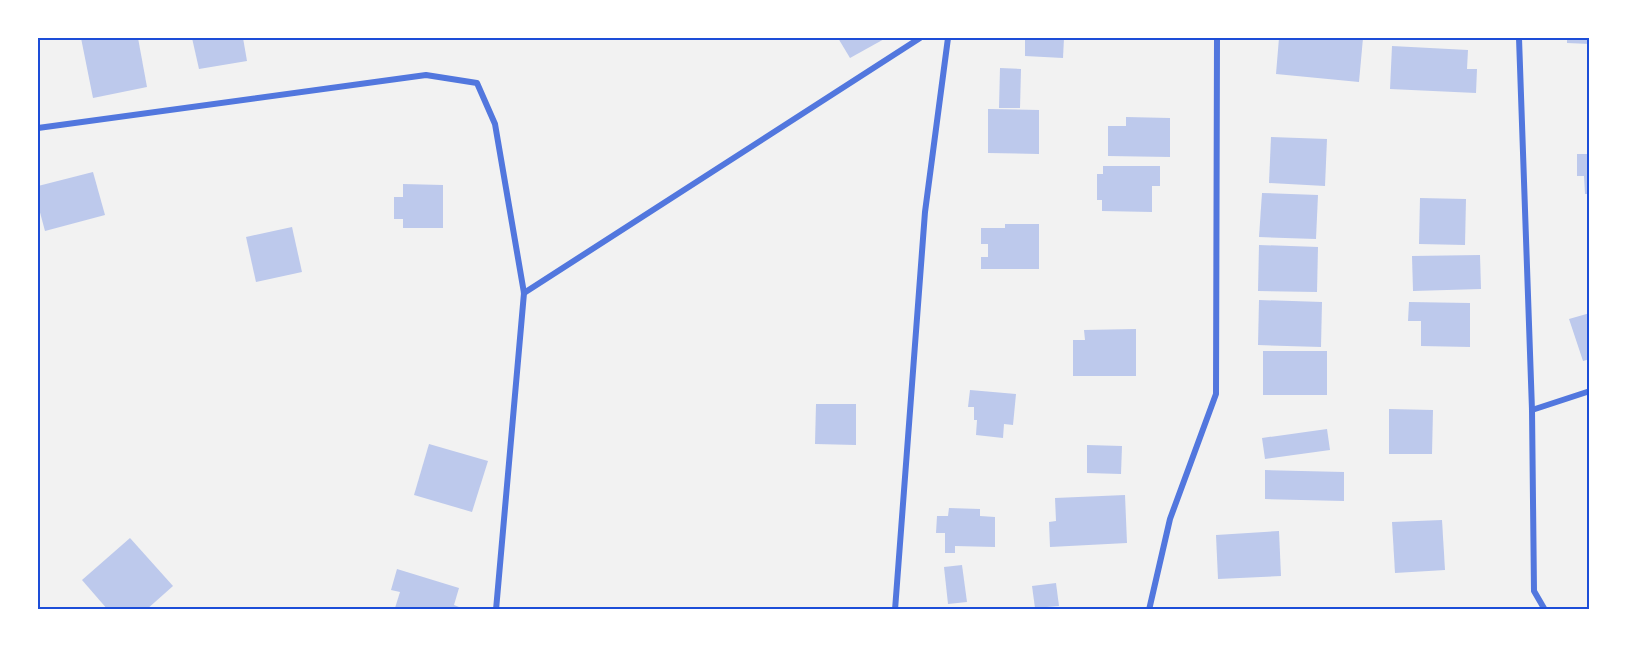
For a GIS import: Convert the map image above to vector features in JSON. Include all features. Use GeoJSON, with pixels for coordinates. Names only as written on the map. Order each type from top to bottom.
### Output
{"type":"FeatureCollection","features":[{"type":"Feature","properties":{"kind":"street"},"geometry":{"type":"LineString","coordinates":[[524,292],[920,38]]}},
{"type":"Feature","properties":{"kind":"street"},"geometry":{"type":"LineString","coordinates":[[895,609],[925,212],[948,38]]}},
{"type":"Feature","properties":{"kind":"street"},"geometry":{"type":"LineString","coordinates":[[1149,609],[1170,519],[1216,394],[1217,38]]}},
{"type":"Feature","properties":{"kind":"street"},"geometry":{"type":"LineString","coordinates":[[1519,38],[1532,410],[1534,591],[1545,609]]}},
{"type":"Feature","properties":{"kind":"street"},"geometry":{"type":"LineString","coordinates":[[38,128],[426,75],[477,83],[495,124],[524,292],[496,609]]}},
{"type":"Feature","properties":{"kind":"street"},"geometry":{"type":"LineString","coordinates":[[1532,410],[1590,391]]}},
{"type":"Feature","properties":{"kind":"building"},"geometry":{"type":"Polygon","coordinates":[[[81,38],[138,38],[147,87],[93,98],[81,38]]]}},
{"type":"Feature","properties":{"kind":"building"},"geometry":{"type":"Polygon","coordinates":[[[192,38],[243,38],[247,61],[199,69],[192,38]]]}},
{"type":"Feature","properties":{"kind":"building"},"geometry":{"type":"Polygon","coordinates":[[[838,38],[886,38],[850,58],[838,38]]]}},
{"type":"Feature","properties":{"kind":"building"},"geometry":{"type":"Polygon","coordinates":[[[1025,38],[1064,38],[1063,58],[1025,56],[1025,38]]]}},
{"type":"Feature","properties":{"kind":"building"},"geometry":{"type":"Polygon","coordinates":[[[1279,38],[1363,38],[1359,82],[1276,74],[1279,38]]]}},
{"type":"Feature","properties":{"kind":"building"},"geometry":{"type":"Polygon","coordinates":[[[1567,38],[1590,38],[1590,44],[1567,43],[1567,38]]]}},
{"type":"Feature","properties":{"kind":"building"},"geometry":{"type":"Polygon","coordinates":[[[1392,46],[1468,50],[1467,69],[1477,69],[1476,93],[1390,89],[1392,46]]]}},
{"type":"Feature","properties":{"kind":"building"},"geometry":{"type":"Polygon","coordinates":[[[1000,68],[1021,69],[1020,108],[999,108],[1000,68]]]}},
{"type":"Feature","properties":{"kind":"building"},"geometry":{"type":"Polygon","coordinates":[[[988,109],[1039,110],[1039,154],[988,153],[988,109]]]}},
{"type":"Feature","properties":{"kind":"building"},"geometry":{"type":"Polygon","coordinates":[[[1126,117],[1170,118],[1170,157],[1108,156],[1108,126],[1126,126],[1126,117]]]}},
{"type":"Feature","properties":{"kind":"building"},"geometry":{"type":"Polygon","coordinates":[[[1271,137],[1327,139],[1325,186],[1269,183],[1271,137]]]}},
{"type":"Feature","properties":{"kind":"building"},"geometry":{"type":"Polygon","coordinates":[[[1577,154],[1590,154],[1590,194],[1585,194],[1584,176],[1577,176],[1577,154]]]}},
{"type":"Feature","properties":{"kind":"building"},"geometry":{"type":"Polygon","coordinates":[[[1103,166],[1160,166],[1160,186],[1152,186],[1152,212],[1102,211],[1102,200],[1097,200],[1097,174],[1103,174],[1103,166]]]}},
{"type":"Feature","properties":{"kind":"building"},"geometry":{"type":"Polygon","coordinates":[[[93,172],[105,215],[45,231],[38,205],[38,186],[93,172]]]}},
{"type":"Feature","properties":{"kind":"building"},"geometry":{"type":"Polygon","coordinates":[[[403,184],[443,185],[443,228],[403,228],[403,219],[394,219],[394,197],[403,197],[403,184]]]}},
{"type":"Feature","properties":{"kind":"building"},"geometry":{"type":"Polygon","coordinates":[[[1262,193],[1318,195],[1316,239],[1259,237],[1262,193]]]}},
{"type":"Feature","properties":{"kind":"building"},"geometry":{"type":"Polygon","coordinates":[[[1420,198],[1466,199],[1465,245],[1419,244],[1420,198]]]}},
{"type":"Feature","properties":{"kind":"building"},"geometry":{"type":"Polygon","coordinates":[[[1005,224],[1039,224],[1039,269],[981,269],[981,257],[988,257],[988,244],[981,244],[981,228],[1005,228],[1005,224]]]}},
{"type":"Feature","properties":{"kind":"building"},"geometry":{"type":"Polygon","coordinates":[[[292,227],[302,272],[256,282],[246,237],[292,227]]]}},
{"type":"Feature","properties":{"kind":"building"},"geometry":{"type":"Polygon","coordinates":[[[1259,245],[1318,247],[1317,292],[1258,291],[1259,245]]]}},
{"type":"Feature","properties":{"kind":"building"},"geometry":{"type":"Polygon","coordinates":[[[1480,255],[1481,289],[1413,291],[1412,256],[1480,255]]]}},
{"type":"Feature","properties":{"kind":"building"},"geometry":{"type":"Polygon","coordinates":[[[1259,300],[1322,302],[1321,347],[1258,345],[1259,300]]]}},
{"type":"Feature","properties":{"kind":"building"},"geometry":{"type":"Polygon","coordinates":[[[1409,302],[1470,303],[1470,347],[1421,346],[1421,321],[1408,321],[1409,302]]]}},
{"type":"Feature","properties":{"kind":"building"},"geometry":{"type":"Polygon","coordinates":[[[1590,313],[1590,359],[1583,361],[1569,319],[1590,313]]]}},
{"type":"Feature","properties":{"kind":"building"},"geometry":{"type":"Polygon","coordinates":[[[1136,329],[1136,376],[1073,376],[1073,340],[1085,340],[1084,330],[1136,329]]]}},
{"type":"Feature","properties":{"kind":"building"},"geometry":{"type":"Polygon","coordinates":[[[1263,351],[1327,351],[1327,395],[1263,395],[1263,351]]]}},
{"type":"Feature","properties":{"kind":"building"},"geometry":{"type":"Polygon","coordinates":[[[970,390],[1016,394],[1013,425],[1004,424],[1003,438],[976,435],[977,420],[974,420],[974,407],[968,407],[970,390]]]}},
{"type":"Feature","properties":{"kind":"building"},"geometry":{"type":"Polygon","coordinates":[[[816,404],[856,404],[856,445],[815,444],[816,404]]]}},
{"type":"Feature","properties":{"kind":"building"},"geometry":{"type":"Polygon","coordinates":[[[1389,409],[1433,410],[1432,454],[1389,454],[1389,409]]]}},
{"type":"Feature","properties":{"kind":"building"},"geometry":{"type":"Polygon","coordinates":[[[1327,429],[1330,450],[1265,459],[1262,438],[1327,429]]]}},
{"type":"Feature","properties":{"kind":"building"},"geometry":{"type":"Polygon","coordinates":[[[429,444],[488,461],[472,512],[414,495],[429,444]]]}},
{"type":"Feature","properties":{"kind":"building"},"geometry":{"type":"Polygon","coordinates":[[[1087,445],[1122,446],[1121,474],[1087,473],[1087,445]]]}},
{"type":"Feature","properties":{"kind":"building"},"geometry":{"type":"Polygon","coordinates":[[[1265,470],[1344,472],[1344,501],[1265,499],[1265,470]]]}},
{"type":"Feature","properties":{"kind":"building"},"geometry":{"type":"Polygon","coordinates":[[[1125,495],[1127,543],[1050,547],[1049,522],[1056,521],[1055,498],[1125,495]]]}},
{"type":"Feature","properties":{"kind":"building"},"geometry":{"type":"Polygon","coordinates":[[[949,508],[980,509],[980,516],[995,517],[995,547],[955,546],[955,553],[945,553],[945,533],[936,533],[937,516],[948,516],[949,508]]]}},
{"type":"Feature","properties":{"kind":"building"},"geometry":{"type":"Polygon","coordinates":[[[1442,520],[1445,570],[1395,573],[1392,522],[1442,520]]]}},
{"type":"Feature","properties":{"kind":"building"},"geometry":{"type":"Polygon","coordinates":[[[1279,531],[1281,576],[1218,579],[1216,535],[1279,531]]]}},
{"type":"Feature","properties":{"kind":"building"},"geometry":{"type":"Polygon","coordinates":[[[130,538],[173,586],[146,610],[108,610],[82,580],[130,538]]]}},
{"type":"Feature","properties":{"kind":"building"},"geometry":{"type":"Polygon","coordinates":[[[962,565],[967,602],[948,604],[944,567],[962,565]]]}},
{"type":"Feature","properties":{"kind":"building"},"geometry":{"type":"Polygon","coordinates":[[[397,569],[459,588],[454,605],[459,607],[458,610],[401,610],[395,608],[400,592],[391,590],[397,569]]]}},
{"type":"Feature","properties":{"kind":"building"},"geometry":{"type":"Polygon","coordinates":[[[1056,583],[1059,606],[1035,608],[1032,586],[1056,583]]]}}]}
